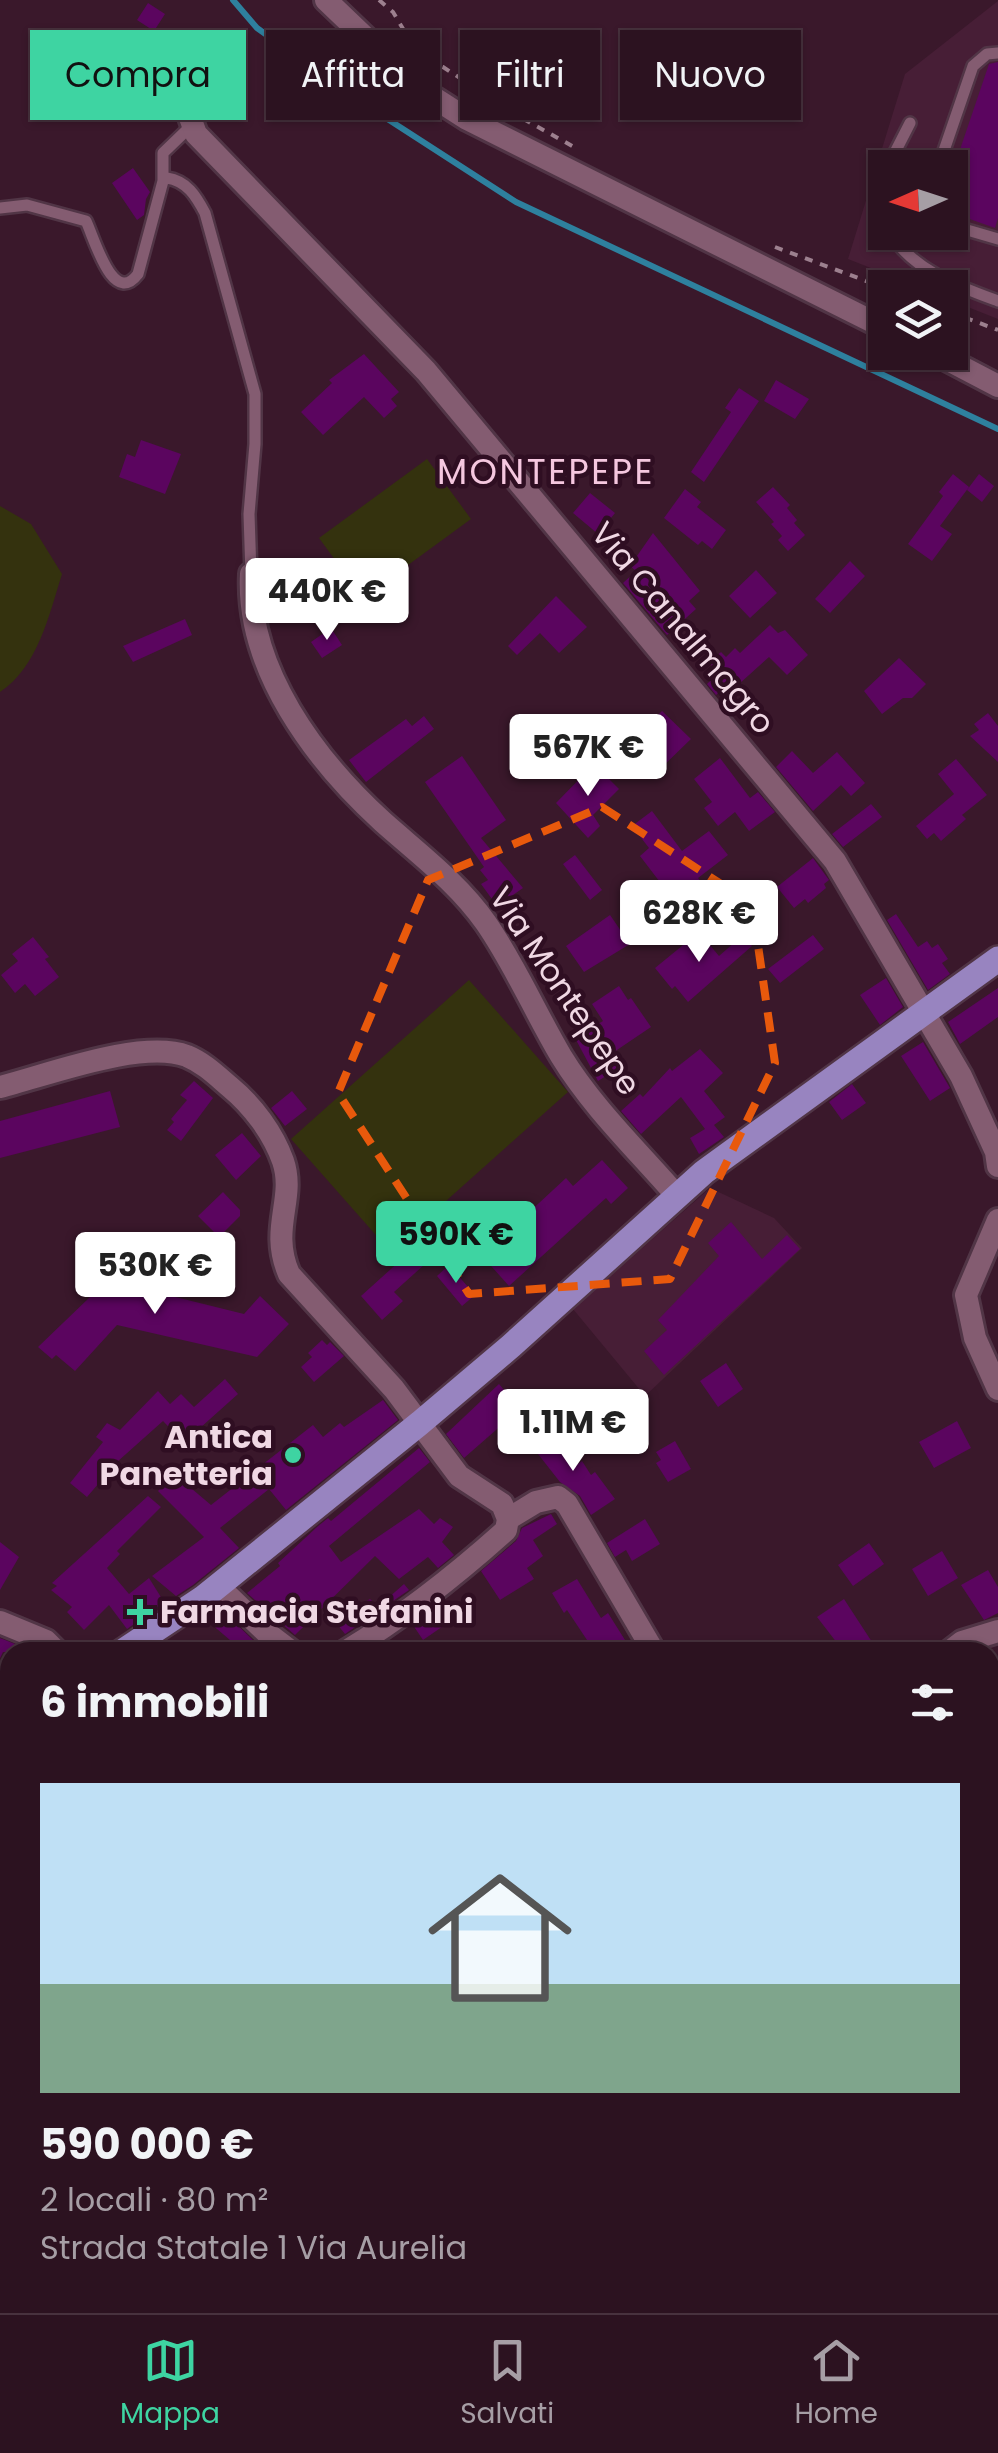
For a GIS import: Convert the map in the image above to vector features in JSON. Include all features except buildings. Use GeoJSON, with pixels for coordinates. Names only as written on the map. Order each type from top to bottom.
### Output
{"type":"FeatureCollection","features":[{"type":"Feature","properties":{"kind":"main road"},"geometry":{"type":"LineString","coordinates":[[137,1642],[218,1586],[420,1423],[512,1346],[704,1172],[998,959]]}},
{"type":"Feature","properties":{"kind":"street"},"geometry":{"type":"LineString","coordinates":[[326,0],[417,87],[467,119],[868,320]]}},
{"type":"Feature","properties":{"kind":"street"},"geometry":{"type":"LineString","coordinates":[[190,120],[191,126]]}},
{"type":"Feature","properties":{"kind":"street","name":"Via Canalmagro"},"geometry":{"type":"LineString","coordinates":[[191,126],[234,176],[426,371],[835,861],[962,1076],[996,1152],[998,1166]]}},
{"type":"Feature","properties":{"kind":"street"},"geometry":{"type":"LineString","coordinates":[[967,370],[998,386]]}},
{"type":"Feature","properties":{"kind":"street","name":"Via Montepepe"},"geometry":{"type":"LineString","coordinates":[[252,574],[251,601],[258,637],[287,700],[321,756],[384,822],[433,864],[485,922],[581,1085],[677,1196]]}},
{"type":"Feature","properties":{"kind":"street"},"geometry":{"type":"LineString","coordinates":[[0,1088],[146,1050],[186,1056],[204,1065],[244,1098],[265,1126],[284,1162],[287,1183],[280,1230],[281,1255],[290,1274],[420,1423],[459,1476],[502,1504],[508,1519],[506,1530],[447,1582],[410,1612],[362,1642]]}},
{"type":"Feature","properties":{"kind":"street"},"geometry":{"type":"LineString","coordinates":[[998,1220],[966,1295],[975,1338],[998,1388]]}},
{"type":"Feature","properties":{"kind":"street"},"geometry":{"type":"LineString","coordinates":[[508,1519],[536,1502],[558,1497],[566,1504],[648,1642]]}},
{"type":"Feature","properties":{"kind":"street"},"geometry":{"type":"LineString","coordinates":[[218,1586],[281,1642]]}},
{"type":"Feature","properties":{"kind":"street"},"geometry":{"type":"LineString","coordinates":[[0,1622],[47,1642]]}},
{"type":"Feature","properties":{"kind":"street"},"geometry":{"type":"LineString","coordinates":[[962,1642],[998,1631]]}},
{"type":"Feature","properties":{"kind":"lane"},"geometry":{"type":"LineString","coordinates":[[944,150],[973,66],[987,54],[998,53]]}},
{"type":"Feature","properties":{"kind":"lane"},"geometry":{"type":"LineString","coordinates":[[896,150],[910,123]]}},
{"type":"Feature","properties":{"kind":"lane"},"geometry":{"type":"LineString","coordinates":[[0,208],[27,204],[86,222],[109,274],[118,284],[130,284],[138,274],[163,180],[163,153],[191,126]]}},
{"type":"Feature","properties":{"kind":"lane"},"geometry":{"type":"LineString","coordinates":[[163,180],[173,178],[185,185],[196,195],[205,213],[256,394],[249,514],[252,574]]}},
{"type":"Feature","properties":{"kind":"lane"},"geometry":{"type":"LineString","coordinates":[[968,230],[998,239]]}},
{"type":"Feature","properties":{"kind":"lane"},"geometry":{"type":"LineString","coordinates":[[902,250],[927,271],[998,301]]}},
{"type":"Feature","properties":{"kind":"path"},"geometry":{"type":"LineString","coordinates":[[379,0],[393,12],[420,59],[443,67],[520,118],[585,152]]}},
{"type":"Feature","properties":{"kind":"path"},"geometry":{"type":"LineString","coordinates":[[773,247],[868,282]]}},
{"type":"Feature","properties":{"kind":"path"},"geometry":{"type":"LineString","coordinates":[[968,319],[998,330]]}},
{"type":"Feature","properties":{"kind":"highlighted area"},"geometry":{"type":"Polygon","coordinates":[[[602,807],[752,904],[775,1063],[670,1279],[469,1294],[338,1093],[428,880],[602,807]]]}},
{"type":"Feature","properties":{"kind":"shaded area"},"geometry":{"type":"Polygon","coordinates":[[[998,1],[998,319],[968,307],[968,270],[876,270],[848,259],[868,194],[868,250],[968,250],[968,150],[882,150],[905,74],[998,1]]]}},
{"type":"Feature","properties":{"kind":"shaded area"},"geometry":{"type":"Polygon","coordinates":[[[427,459],[471,519],[363,598],[319,538],[427,459]]]}},
{"type":"Feature","properties":{"kind":"shaded area"},"geometry":{"type":"Polygon","coordinates":[[[0,506],[31,524],[62,574],[33,654],[24,669],[0,692],[0,506]]]}},
{"type":"Feature","properties":{"kind":"shaded area"},"geometry":{"type":"Polygon","coordinates":[[[469,980],[568,1092],[390,1251],[291,1139],[469,980]]]}},
{"type":"Feature","properties":{"kind":"shaded area"},"geometry":{"type":"Polygon","coordinates":[[[710,1188],[774,1218],[802,1248],[645,1396],[573,1309],[710,1188]]]}},
{"type":"Feature","properties":{"kind":"waterway"},"geometry":{"type":"LineString","coordinates":[[233,0],[257,28],[355,98],[516,202],[998,429]]}},
{"type":"Feature","properties":{"kind":"place","name":"Antica Panetteria"},"geometry":{"type":"Point","coordinates":[293,1455]}},
{"type":"Feature","properties":{"kind":"place","name":"Farmacia Stefanini"},"geometry":{"type":"Point","coordinates":[140,1612]}},
{"type":"Feature","properties":{"kind":"district","name":"MONTEPEPE"},"geometry":{"type":"Point","coordinates":[546,472]}}]}
